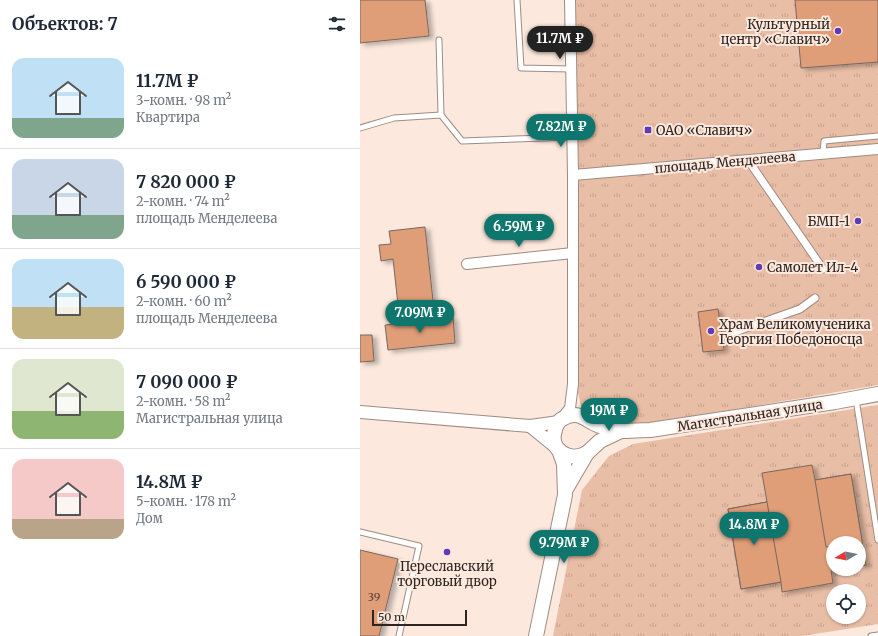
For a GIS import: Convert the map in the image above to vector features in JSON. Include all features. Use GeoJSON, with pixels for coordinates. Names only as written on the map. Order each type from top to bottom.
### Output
{"type":"FeatureCollection","features":[{"type":"Feature","properties":{"kind":"main road","name":"Магистральная улица"},"geometry":{"type":"LineString","coordinates":[[621,431],[650,430],[878,394]]}},
{"type":"Feature","properties":{"kind":"main road"},"geometry":{"type":"LineString","coordinates":[[536,636],[566,495],[564,464],[554,438],[555,428],[560,421],[566,417],[578,415],[601,427],[621,431]]}},
{"type":"Feature","properties":{"kind":"main road"},"geometry":{"type":"LineString","coordinates":[[566,489],[596,439],[593,426],[587,419]]}},
{"type":"Feature","properties":{"kind":"main road"},"geometry":{"type":"LineString","coordinates":[[558,449],[566,455],[579,457],[589,451],[600,441],[621,431]]}},
{"type":"Feature","properties":{"kind":"street"},"geometry":{"type":"LineString","coordinates":[[360,412],[530,426],[560,421],[570,408],[573,384],[573,253],[576,238],[572,137],[570,0]]}},
{"type":"Feature","properties":{"kind":"street","name":"площадь Менделеева"},"geometry":{"type":"LineString","coordinates":[[573,175],[706,167],[748,160],[878,149]]}},
{"type":"Feature","properties":{"kind":"street"},"geometry":{"type":"LineString","coordinates":[[748,160],[823,269]]}},
{"type":"Feature","properties":{"kind":"street"},"geometry":{"type":"LineString","coordinates":[[467,264],[573,253]]}},
{"type":"Feature","properties":{"kind":"street"},"geometry":{"type":"LineString","coordinates":[[729,334],[800,309],[815,298]]}},
{"type":"Feature","properties":{"kind":"street"},"geometry":{"type":"LineString","coordinates":[[573,384],[578,407],[587,419]]}},
{"type":"Feature","properties":{"kind":"street"},"geometry":{"type":"LineString","coordinates":[[530,426],[558,449]]}},
{"type":"Feature","properties":{"kind":"lane"},"geometry":{"type":"LineString","coordinates":[[517,0],[520,68],[571,69]]}},
{"type":"Feature","properties":{"kind":"lane"},"geometry":{"type":"LineString","coordinates":[[439,40],[441,115],[462,141],[572,137]]}},
{"type":"Feature","properties":{"kind":"lane"},"geometry":{"type":"LineString","coordinates":[[360,128],[394,118],[441,115]]}},
{"type":"Feature","properties":{"kind":"lane"},"geometry":{"type":"LineString","coordinates":[[823,154],[824,141],[878,136]]}},
{"type":"Feature","properties":{"kind":"lane"},"geometry":{"type":"LineString","coordinates":[[856,398],[878,540]]}},
{"type":"Feature","properties":{"kind":"lane"},"geometry":{"type":"LineString","coordinates":[[360,532],[419,546],[399,636]]}},
{"type":"Feature","properties":{"kind":"lane"},"geometry":{"type":"LineString","coordinates":[[871,636],[878,635]]}},
{"type":"Feature","properties":{"kind":"green space"},"geometry":{"type":"Polygon","coordinates":[[[570,0],[878,0],[878,385],[626,428],[588,416],[581,406],[576,384],[570,0]]]}},
{"type":"Feature","properties":{"kind":"green space"},"geometry":{"type":"Polygon","coordinates":[[[878,405],[878,624],[802,636],[553,636],[582,490],[609,456],[633,444],[878,405]]]}},
{"type":"Feature","properties":{"kind":"building"},"geometry":{"type":"Polygon","coordinates":[[[360,0],[425,0],[429,36],[360,43],[360,0]]]}},
{"type":"Feature","properties":{"kind":"building","name":"Культурный центр «Славич»"},"geometry":{"type":"Polygon","coordinates":[[[795,0],[878,0],[878,62],[801,68],[795,0]]]}},
{"type":"Feature","properties":{"kind":"building"},"geometry":{"type":"Polygon","coordinates":[[[425,227],[435,319],[400,323],[393,259],[381,261],[379,245],[391,244],[389,231],[425,227]]]}},
{"type":"Feature","properties":{"kind":"building","name":"Храм Великомученика Георгия Победоносца"},"geometry":{"type":"Polygon","coordinates":[[[718,309],[724,350],[703,352],[698,312],[718,309]]]}},
{"type":"Feature","properties":{"kind":"building"},"geometry":{"type":"Polygon","coordinates":[[[453,317],[455,343],[388,350],[385,325],[453,317]]]}},
{"type":"Feature","properties":{"kind":"building"},"geometry":{"type":"Polygon","coordinates":[[[360,335],[372,335],[374,361],[360,362],[360,335]]]}},
{"type":"Feature","properties":{"kind":"building"},"geometry":{"type":"Polygon","coordinates":[[[812,465],[815,480],[851,474],[861,536],[826,536],[826,576],[832,576],[833,583],[782,592],[781,582],[741,589],[728,509],[767,502],[762,473],[812,465]]]}},
{"type":"Feature","properties":{"kind":"building"},"geometry":{"type":"Polygon","coordinates":[[[851,474],[861,536],[826,536],[826,547],[815,480],[851,474]]]}},
{"type":"Feature","properties":{"kind":"building"},"geometry":{"type":"Polygon","coordinates":[[[767,502],[781,582],[741,589],[728,509],[767,502]]]}},
{"type":"Feature","properties":{"kind":"building"},"geometry":{"type":"Polygon","coordinates":[[[360,550],[398,559],[379,636],[360,636],[360,550]]]}},
{"type":"Feature","properties":{"kind":"place","name":"Культурный центр «Славич»"},"geometry":{"type":"Point","coordinates":[838,31]}},
{"type":"Feature","properties":{"kind":"place","name":"ОАО «Славич»"},"geometry":{"type":"Point","coordinates":[648,130]}},
{"type":"Feature","properties":{"kind":"place","name":"БМП-1"},"geometry":{"type":"Point","coordinates":[858,221]}},
{"type":"Feature","properties":{"kind":"place","name":"Самолет Ил-4"},"geometry":{"type":"Point","coordinates":[759,267]}},
{"type":"Feature","properties":{"kind":"place","name":"Храм Великомученика Георгия Победоносца"},"geometry":{"type":"Point","coordinates":[711,331]}},
{"type":"Feature","properties":{"kind":"place","name":"Переславский торговый двор"},"geometry":{"type":"Point","coordinates":[447,552]}}]}
